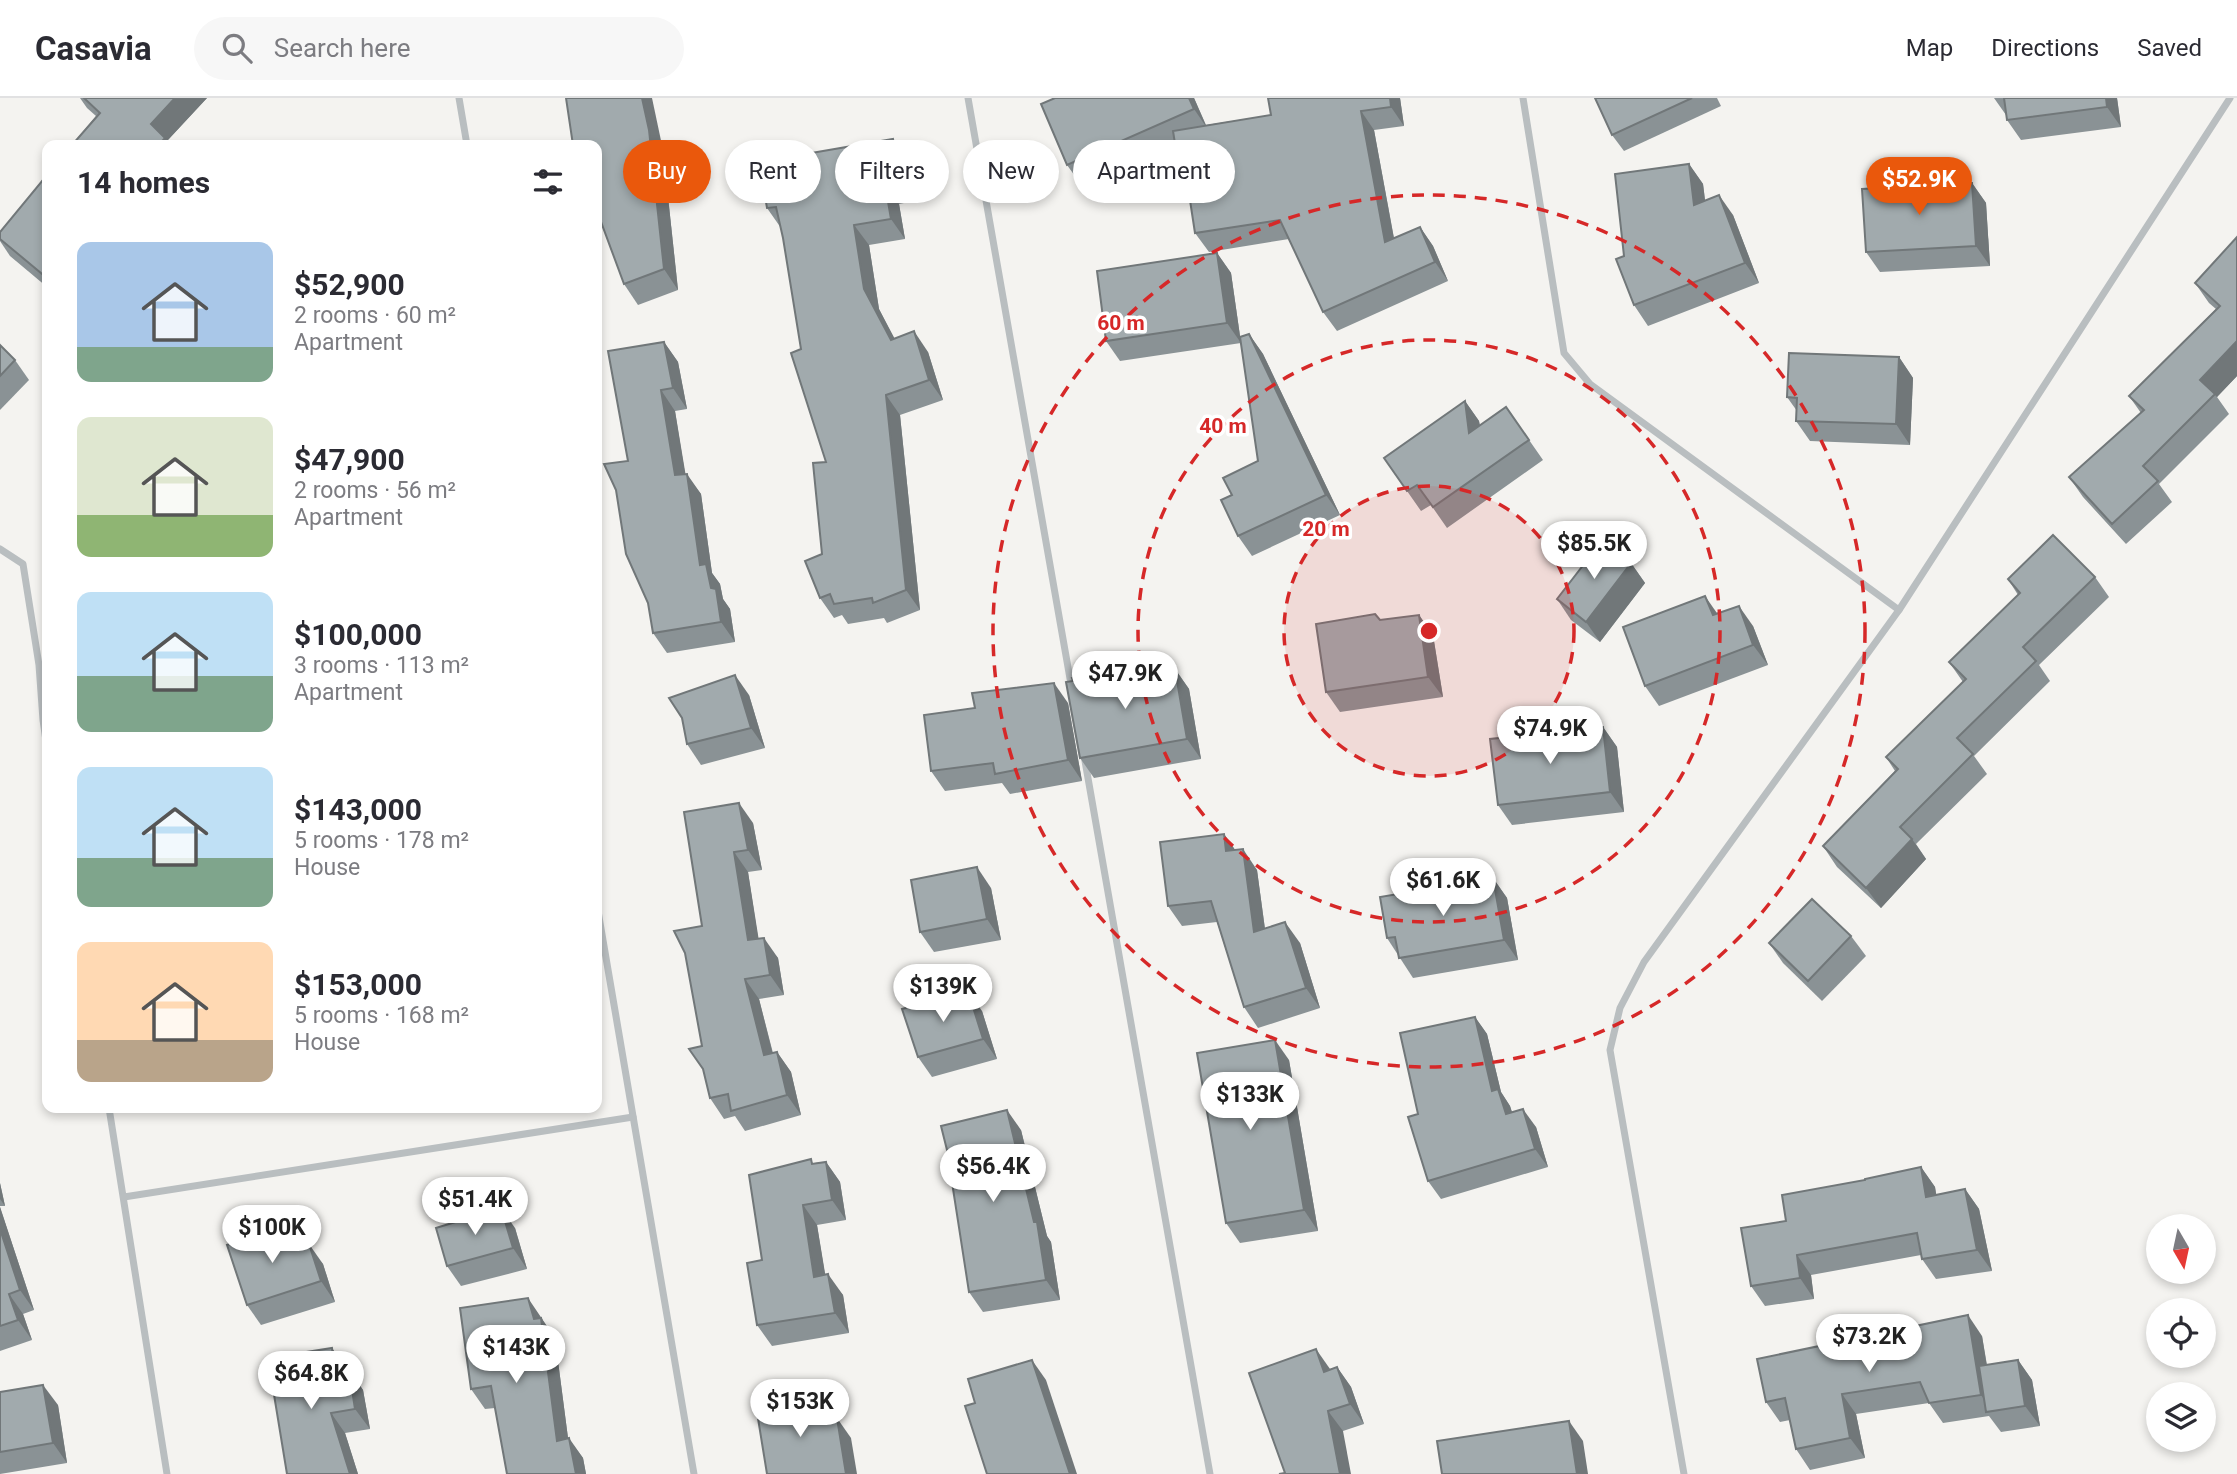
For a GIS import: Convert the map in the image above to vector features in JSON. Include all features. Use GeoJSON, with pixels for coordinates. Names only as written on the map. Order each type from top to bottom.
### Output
{"type":"FeatureCollection","features":[{"type":"Feature","properties":{"kind":"street"},"geometry":{"type":"LineString","coordinates":[[459,98],[466,140]]}},
{"type":"Feature","properties":{"kind":"street"},"geometry":{"type":"LineString","coordinates":[[968,98],[1075,704]]}},
{"type":"Feature","properties":{"kind":"street"},"geometry":{"type":"LineString","coordinates":[[1523,98],[1564,353],[1590,384],[1899,610]]}},
{"type":"Feature","properties":{"kind":"street"},"geometry":{"type":"LineString","coordinates":[[1684,1474],[1610,1050],[1620,1009],[1643,962],[1899,610],[2230,98]]}},
{"type":"Feature","properties":{"kind":"street"},"geometry":{"type":"LineString","coordinates":[[0,548],[23,564],[39,665],[42,706]]}},
{"type":"Feature","properties":{"kind":"street"},"geometry":{"type":"LineString","coordinates":[[1084,758],[1210,1474]]}},
{"type":"Feature","properties":{"kind":"street"},"geometry":{"type":"LineString","coordinates":[[602,934],[694,1474]]}},
{"type":"Feature","properties":{"kind":"street"},"geometry":{"type":"LineString","coordinates":[[110,1113],[167,1474]]}},
{"type":"Feature","properties":{"kind":"street"},"geometry":{"type":"LineString","coordinates":[[124,1197],[633,1117]]}},
{"type":"Feature","properties":{"kind":"building"},"geometry":{"type":"Polygon","coordinates":[[[84,98],[175,98],[151,124],[165,138],[163,140],[76,140],[100,113],[84,98]]]}},
{"type":"Feature","properties":{"kind":"building"},"geometry":{"type":"Polygon","coordinates":[[[566,98],[642,98],[650,140],[623,140],[623,203],[657,203],[664,269],[624,284],[602,225],[602,140],[572,140],[566,98]]]}},
{"type":"Feature","properties":{"kind":"building"},"geometry":{"type":"Polygon","coordinates":[[[1055,98],[1189,98],[1194,109],[1124,140],[1073,140],[1073,162],[1067,165],[1059,140],[1056,140],[1041,104],[1055,98]]]}},
{"type":"Feature","properties":{"kind":"building"},"geometry":{"type":"Polygon","coordinates":[[[1268,98],[1390,98],[1391,107],[1361,111],[1385,242],[1420,227],[1435,262],[1323,312],[1280,220],[1195,233],[1190,203],[1235,203],[1235,140],[1174,140],[1173,131],[1271,115],[1268,98]]]}},
{"type":"Feature","properties":{"kind":"building"},"geometry":{"type":"Polygon","coordinates":[[[1595,98],[1692,98],[1612,135],[1595,98]]]}},
{"type":"Feature","properties":{"kind":"building"},"geometry":{"type":"Polygon","coordinates":[[[2004,98],[2106,98],[2107,107],[2007,120],[2004,98]]]}},
{"type":"Feature","properties":{"kind":"building"},"geometry":{"type":"Polygon","coordinates":[[[835,149],[835,203],[888,203],[891,219],[854,225],[864,289],[891,340],[914,331],[929,380],[886,395],[906,590],[873,603],[872,598],[834,604],[830,594],[820,598],[805,561],[822,554],[813,463],[826,462],[791,353],[801,349],[783,238],[776,207],[767,208],[766,203],[821,203],[821,151],[835,149]]]}},
{"type":"Feature","properties":{"kind":"building"},"geometry":{"type":"Polygon","coordinates":[[[1689,164],[1694,205],[1719,195],[1745,263],[1634,305],[1616,259],[1624,256],[1615,174],[1689,164]]]}},
{"type":"Feature","properties":{"kind":"building"},"geometry":{"type":"Polygon","coordinates":[[[42,181],[42,274],[0,239],[0,232],[42,181]]]}},
{"type":"Feature","properties":{"kind":"building"},"geometry":{"type":"Polygon","coordinates":[[[1972,183],[1976,246],[1866,252],[1862,189],[1972,183]]]}},
{"type":"Feature","properties":{"kind":"building"},"geometry":{"type":"Polygon","coordinates":[[[2237,237],[2237,341],[2200,380],[2215,394],[2143,466],[2158,481],[2112,524],[2069,477],[2144,410],[2129,396],[2220,306],[2195,283],[2237,237]]]}},
{"type":"Feature","properties":{"kind":"building"},"geometry":{"type":"Polygon","coordinates":[[[1217,253],[1227,323],[1106,341],[1097,271],[1217,253]]]}},
{"type":"Feature","properties":{"kind":"building"},"geometry":{"type":"Polygon","coordinates":[[[1249,334],[1326,495],[1238,536],[1221,500],[1232,495],[1223,478],[1258,461],[1240,337],[1249,334]]]}},
{"type":"Feature","properties":{"kind":"building"},"geometry":{"type":"Polygon","coordinates":[[[664,342],[673,388],[661,390],[675,475],[687,474],[700,565],[706,564],[711,588],[716,589],[721,622],[653,633],[648,603],[626,554],[616,490],[604,464],[628,461],[608,351],[664,342]]]}},
{"type":"Feature","properties":{"kind":"building"},"geometry":{"type":"Polygon","coordinates":[[[0,345],[15,360],[0,376],[0,345]]]}},
{"type":"Feature","properties":{"kind":"building"},"geometry":{"type":"Polygon","coordinates":[[[1789,353],[1899,357],[1896,424],[1796,421],[1797,398],[1787,397],[1789,353]]]}},
{"type":"Feature","properties":{"kind":"building"},"geometry":{"type":"Polygon","coordinates":[[[1465,401],[1469,433],[1506,407],[1529,440],[1433,507],[1417,485],[1407,491],[1384,458],[1465,401]]]}},
{"type":"Feature","properties":{"kind":"building"},"geometry":{"type":"Polygon","coordinates":[[[2053,535],[2095,577],[2023,647],[2036,661],[1957,738],[1973,754],[1900,827],[1912,839],[1866,888],[1823,846],[1898,769],[1886,757],[1966,679],[1949,662],[2020,593],[2008,579],[2053,535]]]}},
{"type":"Feature","properties":{"kind":"building"},"geometry":{"type":"Polygon","coordinates":[[[1602,541],[1631,563],[1586,622],[1557,599],[1602,541]]]}},
{"type":"Feature","properties":{"kind":"building"},"geometry":{"type":"Polygon","coordinates":[[[1705,596],[1713,615],[1739,606],[1753,645],[1645,686],[1623,627],[1705,596]]]}},
{"type":"Feature","properties":{"kind":"building"},"geometry":{"type":"Polygon","coordinates":[[[1375,614],[1380,620],[1419,615],[1428,677],[1326,692],[1316,624],[1375,614]]]}},
{"type":"Feature","properties":{"kind":"building"},"geometry":{"type":"Polygon","coordinates":[[[1127,668],[1129,677],[1175,669],[1187,739],[1080,758],[1066,682],[1073,681],[1072,678],[1127,668]]]}},
{"type":"Feature","properties":{"kind":"building"},"geometry":{"type":"Polygon","coordinates":[[[735,675],[751,728],[687,744],[682,718],[669,698],[735,675]]]}},
{"type":"Feature","properties":{"kind":"building"},"geometry":{"type":"Polygon","coordinates":[[[1054,683],[1068,760],[995,774],[993,763],[931,771],[924,715],[975,708],[972,693],[1054,683]]]}},
{"type":"Feature","properties":{"kind":"building"},"geometry":{"type":"Polygon","coordinates":[[[1603,727],[1610,792],[1498,805],[1490,739],[1603,727]]]}},
{"type":"Feature","properties":{"kind":"building"},"geometry":{"type":"Polygon","coordinates":[[[739,803],[748,850],[734,852],[748,940],[764,938],[770,975],[745,979],[764,1055],[777,1052],[787,1095],[731,1111],[728,1094],[710,1098],[703,1069],[689,1049],[702,1046],[685,953],[674,931],[702,926],[684,812],[739,803]]]}},
{"type":"Feature","properties":{"kind":"building"},"geometry":{"type":"Polygon","coordinates":[[[1224,834],[1226,851],[1243,849],[1254,932],[1285,922],[1306,988],[1244,1007],[1211,901],[1168,906],[1160,842],[1224,834]]]}},
{"type":"Feature","properties":{"kind":"building"},"geometry":{"type":"Polygon","coordinates":[[[977,867],[987,919],[920,932],[911,880],[977,867]]]}},
{"type":"Feature","properties":{"kind":"building"},"geometry":{"type":"Polygon","coordinates":[[[1493,878],[1504,940],[1399,958],[1395,937],[1387,938],[1380,897],[1493,878]]]}},
{"type":"Feature","properties":{"kind":"building"},"geometry":{"type":"Polygon","coordinates":[[[1812,899],[1851,936],[1808,981],[1769,943],[1812,899]]]}},
{"type":"Feature","properties":{"kind":"building"},"geometry":{"type":"Polygon","coordinates":[[[968,991],[983,1039],[918,1057],[902,1009],[968,991]]]}},
{"type":"Feature","properties":{"kind":"building"},"geometry":{"type":"Polygon","coordinates":[[[1475,1017],[1492,1091],[1498,1089],[1506,1114],[1523,1109],[1535,1149],[1428,1181],[1408,1117],[1418,1114],[1400,1033],[1475,1017]]]}},
{"type":"Feature","properties":{"kind":"building"},"geometry":{"type":"Polygon","coordinates":[[[1275,1040],[1304,1210],[1226,1223],[1197,1053],[1275,1040]]]}},
{"type":"Feature","properties":{"kind":"building"},"geometry":{"type":"Polygon","coordinates":[[[1007,1110],[1034,1222],[1037,1222],[1046,1280],[969,1292],[941,1126],[1007,1110]]]}},
{"type":"Feature","properties":{"kind":"building"},"geometry":{"type":"Polygon","coordinates":[[[811,1159],[812,1164],[826,1162],[832,1200],[803,1205],[814,1277],[828,1274],[835,1313],[757,1325],[747,1263],[762,1260],[749,1175],[811,1159]]]}},
{"type":"Feature","properties":{"kind":"building"},"geometry":{"type":"Polygon","coordinates":[[[1921,1167],[1926,1197],[1965,1189],[1977,1250],[1922,1259],[1917,1233],[1797,1255],[1800,1278],[1751,1286],[1741,1228],[1786,1221],[1782,1195],[1921,1167]]]}},
{"type":"Feature","properties":{"kind":"building"},"geometry":{"type":"Polygon","coordinates":[[[501,1208],[513,1248],[447,1266],[436,1228],[501,1208]]]}},
{"type":"Feature","properties":{"kind":"building"},"geometry":{"type":"Polygon","coordinates":[[[289,1225],[296,1248],[309,1244],[321,1281],[247,1305],[227,1245],[289,1225]]]}},
{"type":"Feature","properties":{"kind":"building"},"geometry":{"type":"Polygon","coordinates":[[[0,1229],[20,1290],[9,1294],[18,1320],[0,1326],[0,1229]]]}},
{"type":"Feature","properties":{"kind":"building"},"geometry":{"type":"Polygon","coordinates":[[[528,1298],[534,1319],[541,1318],[557,1441],[569,1438],[576,1474],[507,1474],[491,1386],[471,1389],[460,1308],[528,1298]]]}},
{"type":"Feature","properties":{"kind":"building"},"geometry":{"type":"Polygon","coordinates":[[[1968,1315],[1981,1395],[1929,1403],[1920,1382],[1842,1394],[1850,1438],[1796,1449],[1785,1398],[1766,1402],[1757,1359],[1968,1315]]]}},
{"type":"Feature","properties":{"kind":"building"},"geometry":{"type":"Polygon","coordinates":[[[332,1348],[335,1372],[349,1370],[355,1409],[331,1413],[350,1474],[287,1474],[268,1358],[332,1348]]]}},
{"type":"Feature","properties":{"kind":"building"},"geometry":{"type":"Polygon","coordinates":[[[1316,1349],[1324,1372],[1337,1367],[1350,1404],[1328,1411],[1340,1474],[1279,1474],[1285,1473],[1249,1373],[1316,1349]]]}},
{"type":"Feature","properties":{"kind":"building"},"geometry":{"type":"Polygon","coordinates":[[[1032,1360],[1070,1474],[987,1474],[965,1406],[975,1403],[968,1379],[1032,1360]]]}},
{"type":"Feature","properties":{"kind":"building"},"geometry":{"type":"Polygon","coordinates":[[[2018,1360],[2025,1406],[1986,1412],[1979,1366],[2018,1360]]]}},
{"type":"Feature","properties":{"kind":"building"},"geometry":{"type":"Polygon","coordinates":[[[43,1385],[53,1443],[0,1452],[0,1392],[43,1385]]]}},
{"type":"Feature","properties":{"kind":"building"},"geometry":{"type":"Polygon","coordinates":[[[819,1396],[823,1420],[837,1418],[846,1474],[767,1474],[756,1406],[819,1396]]]}},
{"type":"Feature","properties":{"kind":"building"},"geometry":{"type":"Polygon","coordinates":[[[1569,1421],[1577,1474],[1442,1474],[1437,1441],[1569,1421]]]}}]}
